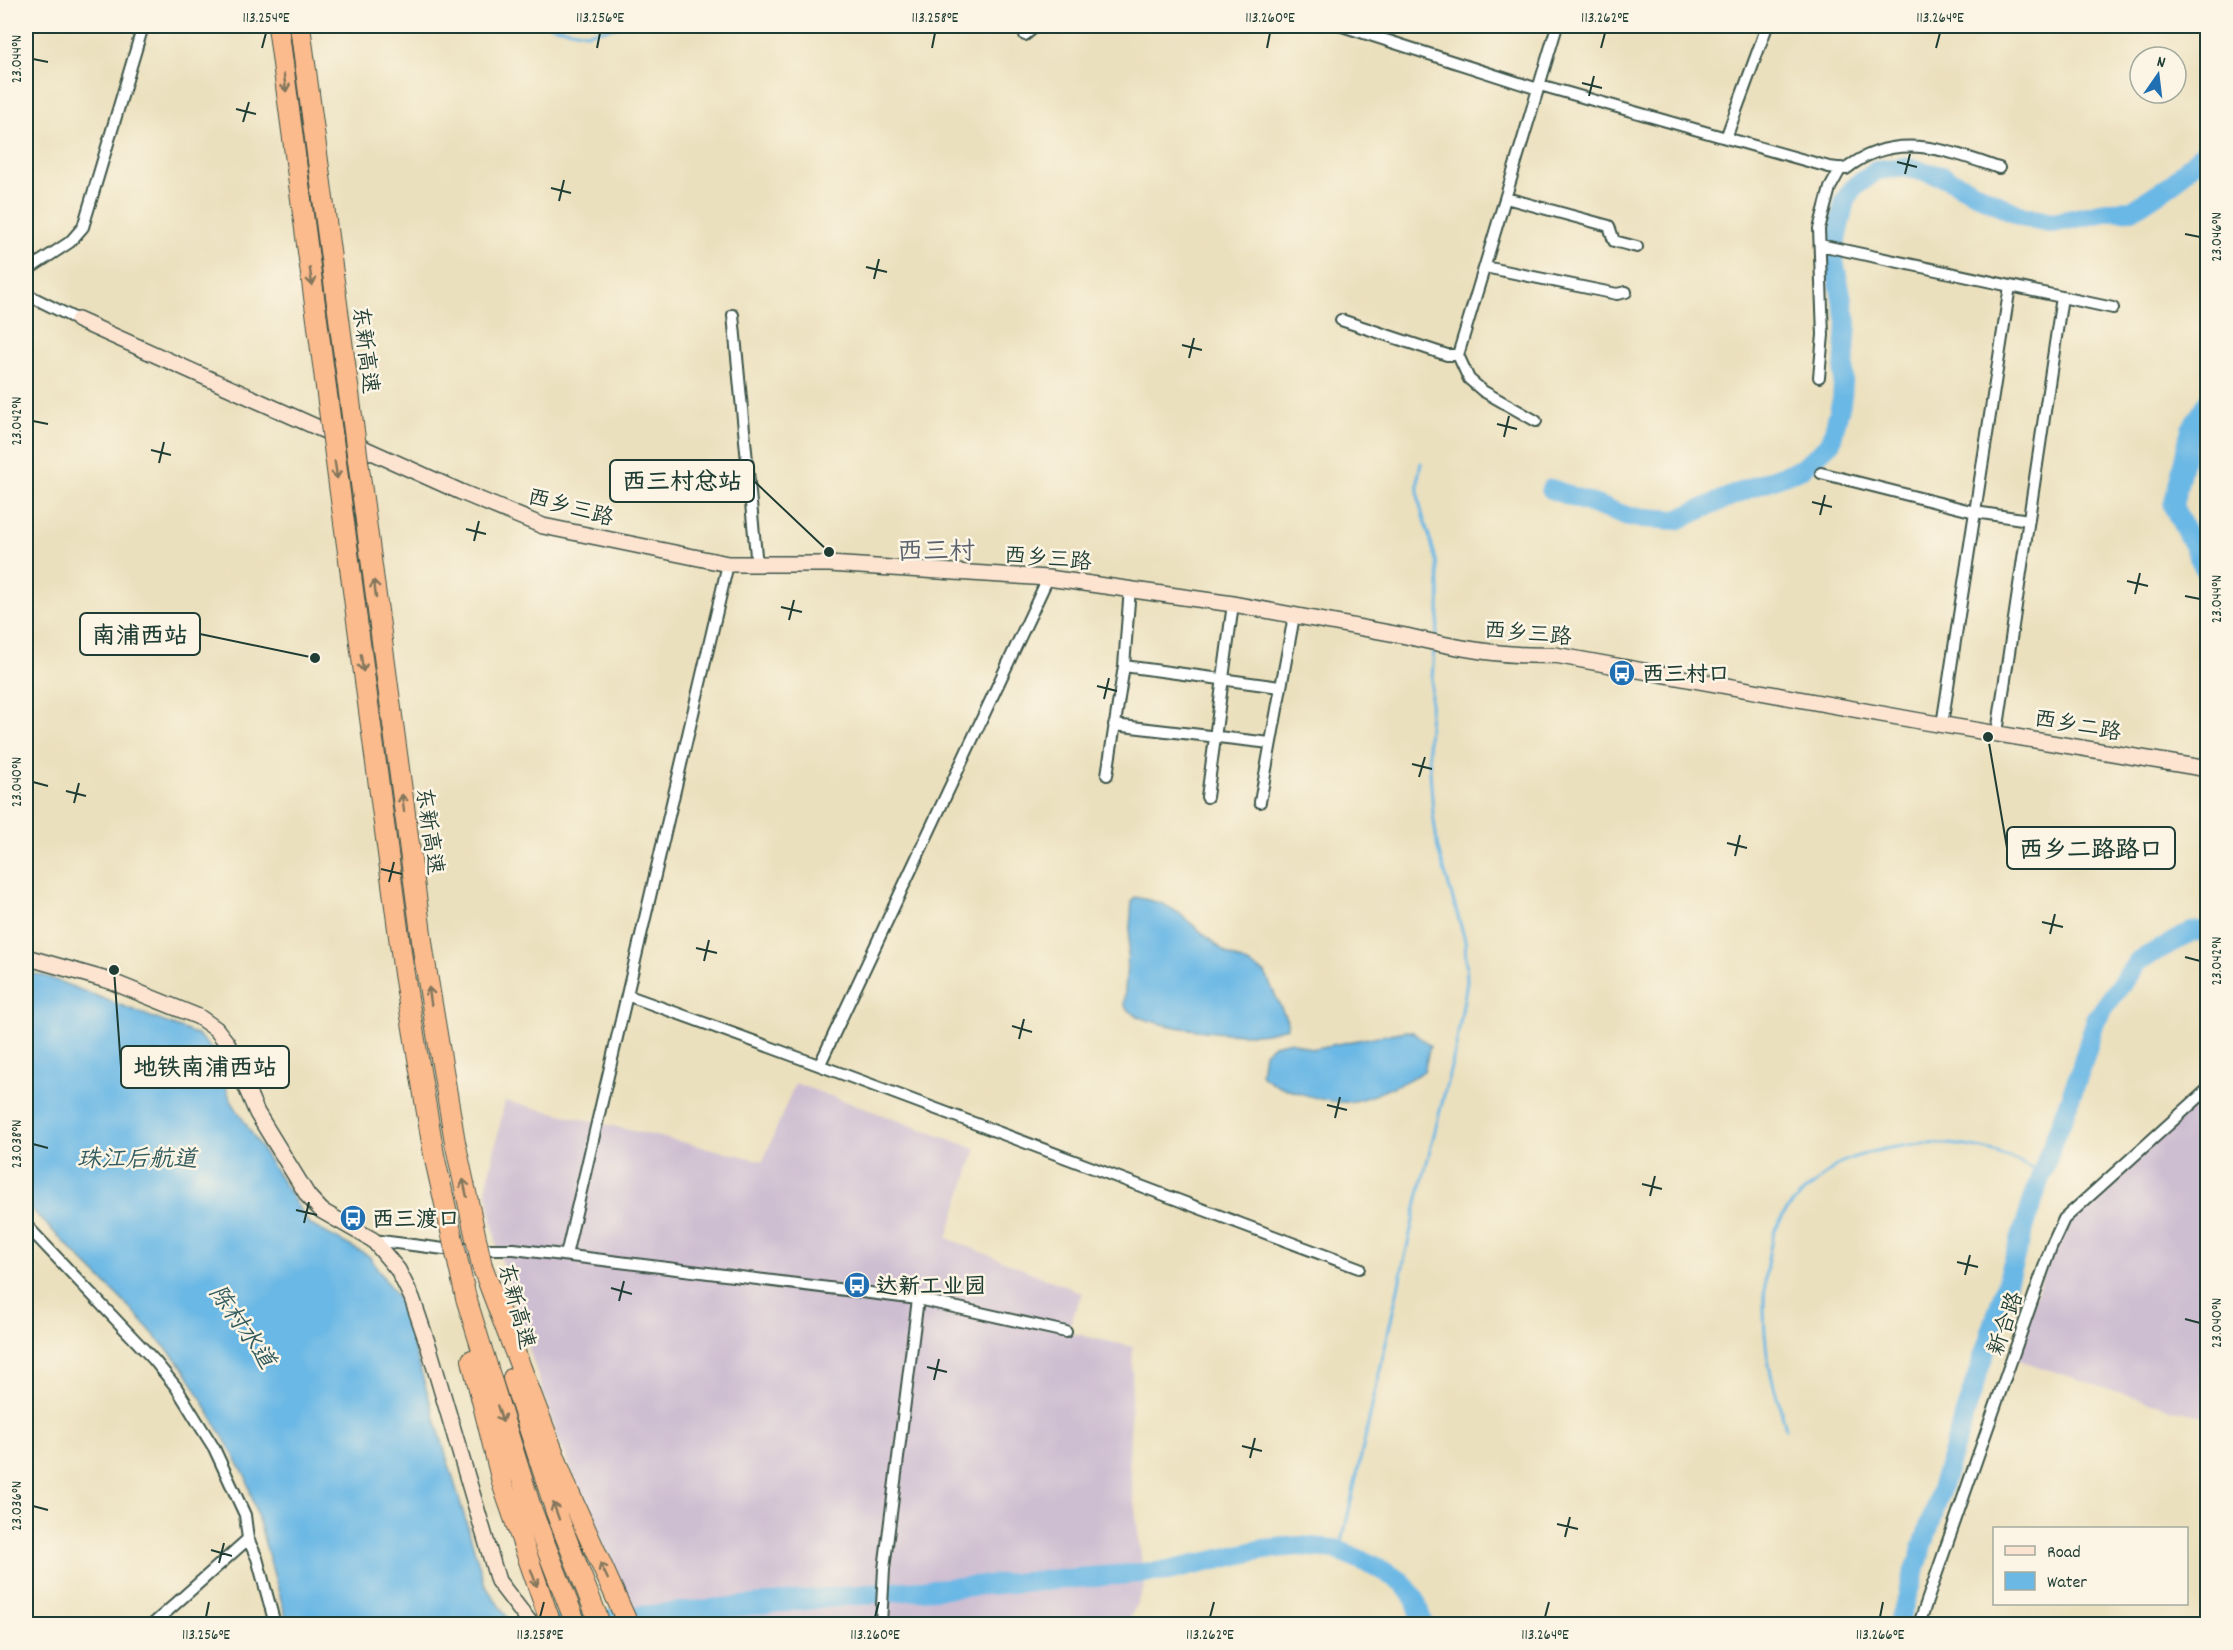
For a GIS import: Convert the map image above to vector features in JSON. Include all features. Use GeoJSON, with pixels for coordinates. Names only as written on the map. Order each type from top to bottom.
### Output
{"type":"FeatureCollection","features":[{"type":"Feature","properties":{"kind":"highway","name":"东新高速"},"geometry":{"type":"LineString","coordinates":[[278,26],[404,974],[434,1155],[466,1298],[532,1511],[576,1624]]}},
{"type":"Feature","properties":{"kind":"highway","name":"东新高速"},"geometry":{"type":"LineString","coordinates":[[300,26],[420,933],[454,1142],[482,1266],[539,1463],[574,1563],[600,1624]]}},
{"type":"Feature","properties":{"kind":"highway"},"geometry":{"type":"LineString","coordinates":[[482,1266],[567,1488],[628,1624]]}},
{"type":"Feature","properties":{"kind":"highway"},"geometry":{"type":"LineString","coordinates":[[466,1298],[472,1366],[513,1516],[550,1624]]}},
{"type":"Feature","properties":{"kind":"street"},"geometry":{"type":"LineString","coordinates":[[26,271],[70,242],[83,227],[143,26]]}},
{"type":"Feature","properties":{"kind":"street"},"geometry":{"type":"LineString","coordinates":[[1026,35],[1036,26]]}},
{"type":"Feature","properties":{"kind":"street"},"geometry":{"type":"LineString","coordinates":[[1342,26],[1539,87],[1796,159],[1846,169],[1861,157],[1886,148],[1929,147],[1999,168]]}},
{"type":"Feature","properties":{"kind":"street"},"geometry":{"type":"LineString","coordinates":[[1536,421],[1483,391],[1469,380],[1458,355],[1557,26]]}},
{"type":"Feature","properties":{"kind":"street"},"geometry":{"type":"LineString","coordinates":[[1726,138],[1766,29],[1764,26]]}},
{"type":"Feature","properties":{"kind":"street"},"geometry":{"type":"LineString","coordinates":[[1819,377],[1823,335],[1819,229],[1830,188],[1841,168]]}},
{"type":"Feature","properties":{"kind":"street"},"geometry":{"type":"LineString","coordinates":[[1506,198],[1609,226],[1614,241],[1637,247]]}},
{"type":"Feature","properties":{"kind":"street"},"geometry":{"type":"LineString","coordinates":[[1820,245],[2113,308]]}},
{"type":"Feature","properties":{"kind":"street"},"geometry":{"type":"LineString","coordinates":[[1485,267],[1617,294],[1626,292]]}},
{"type":"Feature","properties":{"kind":"street"},"geometry":{"type":"LineString","coordinates":[[1942,725],[2010,286]]}},
{"type":"Feature","properties":{"kind":"street"},"geometry":{"type":"LineString","coordinates":[[26,294],[78,320]]}},
{"type":"Feature","properties":{"kind":"street"},"geometry":{"type":"LineString","coordinates":[[1997,734],[2062,297]]}},
{"type":"Feature","properties":{"kind":"street"},"geometry":{"type":"LineString","coordinates":[[734,315],[757,566]]}},
{"type":"Feature","properties":{"kind":"street","name":"西乡三路"},"geometry":{"type":"LineString","coordinates":[[78,320],[461,492],[543,526],[728,564],[757,566],[830,564],[1048,578],[1130,588],[1233,604],[1519,657],[1555,655],[1942,725]]}},
{"type":"Feature","properties":{"kind":"street"},"geometry":{"type":"LineString","coordinates":[[1341,320],[1447,355],[1458,355]]}},
{"type":"Feature","properties":{"kind":"street"},"geometry":{"type":"LineString","coordinates":[[1821,473],[1975,512],[2029,520]]}},
{"type":"Feature","properties":{"kind":"street"},"geometry":{"type":"LineString","coordinates":[[566,1255],[629,996],[728,564]]}},
{"type":"Feature","properties":{"kind":"street"},"geometry":{"type":"LineString","coordinates":[[820,1064],[1048,578]]}},
{"type":"Feature","properties":{"kind":"street"},"geometry":{"type":"LineString","coordinates":[[1107,775],[1124,666],[1130,588]]}},
{"type":"Feature","properties":{"kind":"street"},"geometry":{"type":"LineString","coordinates":[[1208,797],[1221,679],[1233,604]]}},
{"type":"Feature","properties":{"kind":"street"},"geometry":{"type":"LineString","coordinates":[[1260,802],[1294,616]]}},
{"type":"Feature","properties":{"kind":"street"},"geometry":{"type":"LineString","coordinates":[[1124,666],[1280,687]]}},
{"type":"Feature","properties":{"kind":"street"},"geometry":{"type":"LineString","coordinates":[[1114,725],[1270,743]]}},
{"type":"Feature","properties":{"kind":"street","name":"西乡二路"},"geometry":{"type":"LineString","coordinates":[[1942,725],[2208,769]]}},
{"type":"Feature","properties":{"kind":"street"},"geometry":{"type":"LineString","coordinates":[[26,957],[110,981],[199,1017],[216,1029],[234,1056],[257,1113],[308,1196],[322,1211],[373,1240],[398,1270],[412,1298],[498,1581],[531,1624]]}},
{"type":"Feature","properties":{"kind":"street"},"geometry":{"type":"LineString","coordinates":[[629,996],[820,1064],[1036,1148],[1359,1268]]}},
{"type":"Feature","properties":{"kind":"street","name":"新合路"},"geometry":{"type":"LineString","coordinates":[[1919,1624],[2051,1247],[2064,1220],[2208,1089]]}},
{"type":"Feature","properties":{"kind":"street"},"geometry":{"type":"LineString","coordinates":[[26,1226],[78,1277],[176,1387],[214,1448],[245,1515],[248,1539],[257,1558],[275,1624]]}},
{"type":"Feature","properties":{"kind":"street"},"geometry":{"type":"LineString","coordinates":[[373,1240],[444,1249],[497,1248],[566,1255],[918,1299],[1066,1332]]}},
{"type":"Feature","properties":{"kind":"street"},"geometry":{"type":"LineString","coordinates":[[881,1624],[884,1569],[918,1299]]}},
{"type":"Feature","properties":{"kind":"street"},"geometry":{"type":"LineString","coordinates":[[153,1624],[248,1539]]}},
{"type":"Feature","properties":{"kind":"shaded area"},"geometry":{"type":"Polygon","coordinates":[[[795,1083],[976,1149],[947,1238],[1082,1293],[1067,1332],[1133,1347],[1129,1463],[1145,1586],[1127,1624],[637,1624],[557,1436],[497,1248],[486,1189],[505,1101],[763,1161],[795,1083]]]}},
{"type":"Feature","properties":{"kind":"shaded area"},"geometry":{"type":"Polygon","coordinates":[[[2207,1089],[2207,1417],[2172,1409],[2012,1358],[2064,1219],[2207,1089]]]}},
{"type":"Feature","properties":{"kind":"water"},"geometry":{"type":"Polygon","coordinates":[[[1135,897],[1161,903],[1179,913],[1226,953],[1265,973],[1288,1023],[1287,1027],[1259,1034],[1205,1031],[1162,1024],[1144,1019],[1131,1012],[1124,1004],[1132,901],[1135,897]]]}},
{"type":"Feature","properties":{"kind":"water","name":"珠江后航道"},"geometry":{"type":"Polygon","coordinates":[[[26,973],[42,975],[198,1035],[215,1053],[230,1099],[309,1224],[369,1256],[397,1297],[485,1585],[511,1624],[288,1624],[246,1477],[183,1367],[130,1308],[26,1204],[26,973]]]}},
{"type":"Feature","properties":{"kind":"water"},"geometry":{"type":"Polygon","coordinates":[[[1405,1031],[1413,1032],[1430,1046],[1424,1071],[1398,1085],[1355,1101],[1339,1102],[1315,1097],[1276,1084],[1261,1074],[1264,1053],[1274,1045],[1291,1041],[1311,1049],[1405,1031]]]}},
{"type":"Feature","properties":{"kind":"waterway"},"geometry":{"type":"LineString","coordinates":[[550,26],[587,33],[620,26]]}},
{"type":"Feature","properties":{"kind":"waterway"},"geometry":{"type":"LineString","coordinates":[[1551,489],[1629,517],[1677,520],[1747,489],[1803,468],[1831,442],[1842,399],[1847,322],[1834,261],[1836,240],[1845,200],[1853,188],[1877,170],[1905,167],[1942,176],[2021,216],[2053,223],[2110,211],[2132,210],[2172,184],[2208,148]]}},
{"type":"Feature","properties":{"kind":"waterway"},"geometry":{"type":"LineString","coordinates":[[2208,402],[2191,429],[2173,506],[2208,575]]}},
{"type":"Feature","properties":{"kind":"waterway"},"geometry":{"type":"LineString","coordinates":[[1421,463],[1418,477],[1419,502],[1434,552],[1439,584],[1436,639]]}},
{"type":"Feature","properties":{"kind":"waterway"},"geometry":{"type":"LineString","coordinates":[[1340,1551],[1418,1198],[1455,1051],[1467,982],[1465,940],[1438,849],[1433,814],[1428,742],[1434,648]]}},
{"type":"Feature","properties":{"kind":"waterway"},"geometry":{"type":"LineString","coordinates":[[1898,1624],[2041,1175],[2080,1072],[2096,1019],[2138,961],[2191,932],[2208,930]]}},
{"type":"Feature","properties":{"kind":"waterway"},"geometry":{"type":"LineString","coordinates":[[1786,1429],[1768,1362],[1764,1294],[1767,1264],[1775,1229],[1794,1202],[1844,1161],[1893,1147],[1919,1144],[1971,1147],[1995,1153],[2019,1162],[2041,1175]]}},
{"type":"Feature","properties":{"kind":"waterway"},"geometry":{"type":"LineString","coordinates":[[554,1624],[869,1594],[1168,1571],[1264,1549],[1298,1546],[1335,1549],[1373,1565],[1402,1582],[1415,1599],[1423,1624]]}},
{"type":"Feature","properties":{"kind":"place","name":"西三村总站"},"geometry":{"type":"Point","coordinates":[829,552]}},
{"type":"Feature","properties":{"kind":"place","name":"南浦西站"},"geometry":{"type":"Point","coordinates":[315,658]}},
{"type":"Feature","properties":{"kind":"place","name":"西三村口"},"geometry":{"type":"Point","coordinates":[1622,673]}},
{"type":"Feature","properties":{"kind":"place","name":"西乡二路路口"},"geometry":{"type":"Point","coordinates":[1988,737]}},
{"type":"Feature","properties":{"kind":"place","name":"地铁南浦西站"},"geometry":{"type":"Point","coordinates":[114,970]}},
{"type":"Feature","properties":{"kind":"place","name":"西三渡口"},"geometry":{"type":"Point","coordinates":[353,1218]}},
{"type":"Feature","properties":{"kind":"place","name":"达新工业园"},"geometry":{"type":"Point","coordinates":[857,1285]}},
{"type":"Feature","properties":{"kind":"district","name":"西三村"},"geometry":{"type":"Point","coordinates":[936,550]}},
{"type":"Feature","properties":{"kind":"water label","name":"陈村水道"},"geometry":{"type":"Point","coordinates":[243,1326]}}]}
